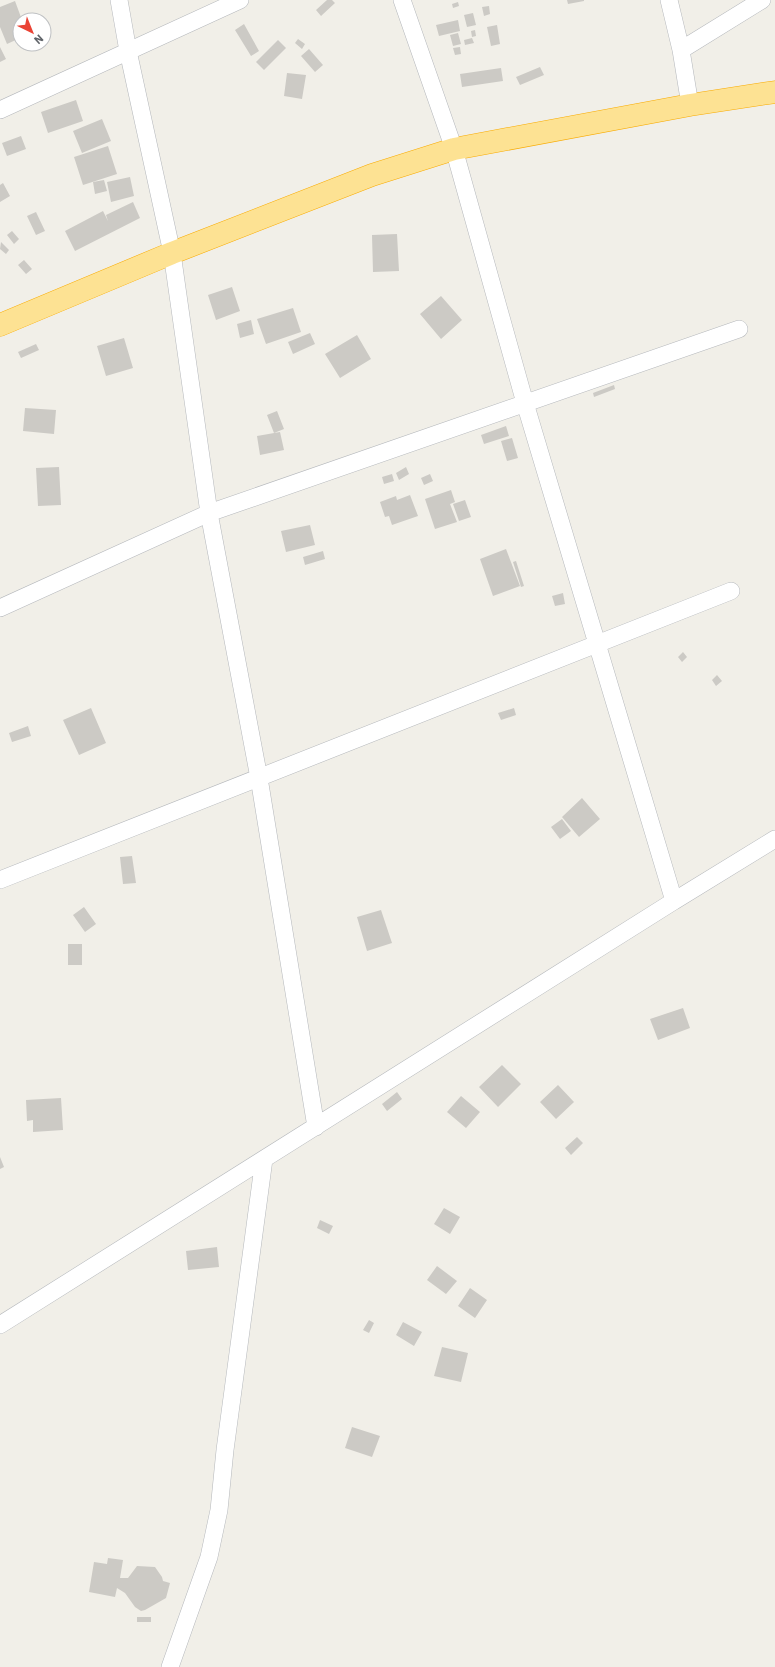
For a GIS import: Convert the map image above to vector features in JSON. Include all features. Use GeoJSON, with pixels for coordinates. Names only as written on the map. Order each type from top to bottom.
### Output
{"type":"FeatureCollection","features":[{"type":"Feature","properties":{"kind":"highway"},"geometry":{"type":"LineString","coordinates":[[0,325],[172,253],[372,175],[454,149],[690,105],[775,92]]}},
{"type":"Feature","properties":{"kind":"street"},"geometry":{"type":"LineString","coordinates":[[119,0],[128,51],[172,253],[209,514],[259,778],[316,1127]]}},
{"type":"Feature","properties":{"kind":"street"},"geometry":{"type":"LineString","coordinates":[[0,110],[240,0]]}},
{"type":"Feature","properties":{"kind":"street"},"geometry":{"type":"LineString","coordinates":[[402,0],[454,149],[525,403],[674,901]]}},
{"type":"Feature","properties":{"kind":"street"},"geometry":{"type":"LineString","coordinates":[[669,0],[681,50],[690,105]]}},
{"type":"Feature","properties":{"kind":"street"},"geometry":{"type":"LineString","coordinates":[[681,50],[762,0]]}},
{"type":"Feature","properties":{"kind":"street"},"geometry":{"type":"LineString","coordinates":[[0,608],[209,514],[739,329]]}},
{"type":"Feature","properties":{"kind":"street"},"geometry":{"type":"LineString","coordinates":[[0,880],[731,591]]}},
{"type":"Feature","properties":{"kind":"street"},"geometry":{"type":"LineString","coordinates":[[0,1325],[775,839]]}},
{"type":"Feature","properties":{"kind":"street"},"geometry":{"type":"LineString","coordinates":[[170,1667],[210,1557],[219,1510],[225,1450],[264,1160]]}},
{"type":"Feature","properties":{"kind":"building"},"geometry":{"type":"Polygon","coordinates":[[[327,0],[332,0],[335,3],[321,16],[316,10],[327,0]]]}},
{"type":"Feature","properties":{"kind":"building"},"geometry":{"type":"Polygon","coordinates":[[[567,0],[584,0],[584,1],[568,4],[567,0]]]}},
{"type":"Feature","properties":{"kind":"building"},"geometry":{"type":"Polygon","coordinates":[[[15,1],[19,12],[12,12],[12,42],[7,44],[0,27],[0,7],[15,1]]]}},
{"type":"Feature","properties":{"kind":"building"},"geometry":{"type":"Polygon","coordinates":[[[458,2],[459,6],[453,8],[452,4],[458,2]]]}},
{"type":"Feature","properties":{"kind":"building"},"geometry":{"type":"Polygon","coordinates":[[[489,6],[490,14],[484,16],[482,7],[489,6]]]}},
{"type":"Feature","properties":{"kind":"building"},"geometry":{"type":"Polygon","coordinates":[[[473,13],[476,25],[467,27],[464,15],[473,13]]]}},
{"type":"Feature","properties":{"kind":"building"},"geometry":{"type":"Polygon","coordinates":[[[458,20],[460,31],[439,36],[436,25],[458,20]]]}},
{"type":"Feature","properties":{"kind":"building"},"geometry":{"type":"Polygon","coordinates":[[[244,24],[259,51],[251,56],[235,30],[244,24]]]}},
{"type":"Feature","properties":{"kind":"building"},"geometry":{"type":"Polygon","coordinates":[[[497,25],[500,44],[491,46],[487,27],[497,25]]]}},
{"type":"Feature","properties":{"kind":"building"},"geometry":{"type":"Polygon","coordinates":[[[475,30],[476,36],[472,37],[471,31],[475,30]]]}},
{"type":"Feature","properties":{"kind":"building"},"geometry":{"type":"Polygon","coordinates":[[[458,33],[461,44],[453,46],[450,35],[458,33]]]}},
{"type":"Feature","properties":{"kind":"building"},"geometry":{"type":"Polygon","coordinates":[[[472,38],[474,43],[465,45],[464,40],[472,38]]]}},
{"type":"Feature","properties":{"kind":"building"},"geometry":{"type":"Polygon","coordinates":[[[298,39],[305,44],[302,49],[295,43],[298,39]]]}},
{"type":"Feature","properties":{"kind":"building"},"geometry":{"type":"Polygon","coordinates":[[[278,40],[286,48],[264,70],[256,62],[278,40]]]}},
{"type":"Feature","properties":{"kind":"building"},"geometry":{"type":"Polygon","coordinates":[[[0,47],[6,59],[0,62],[0,47]]]}},
{"type":"Feature","properties":{"kind":"building"},"geometry":{"type":"Polygon","coordinates":[[[460,47],[461,54],[455,55],[453,48],[460,47]]]}},
{"type":"Feature","properties":{"kind":"building"},"geometry":{"type":"Polygon","coordinates":[[[309,49],[323,65],[315,72],[301,56],[309,49]]]}},
{"type":"Feature","properties":{"kind":"building"},"geometry":{"type":"Polygon","coordinates":[[[540,67],[544,75],[520,85],[516,77],[540,67]]]}},
{"type":"Feature","properties":{"kind":"building"},"geometry":{"type":"Polygon","coordinates":[[[501,68],[503,81],[462,87],[460,74],[501,68]]]}},
{"type":"Feature","properties":{"kind":"building"},"geometry":{"type":"Polygon","coordinates":[[[287,73],[306,75],[302,99],[284,96],[287,73]]]}},
{"type":"Feature","properties":{"kind":"building"},"geometry":{"type":"Polygon","coordinates":[[[76,100],[83,121],[48,133],[41,112],[76,100]]]}},
{"type":"Feature","properties":{"kind":"building"},"geometry":{"type":"Polygon","coordinates":[[[102,119],[111,141],[82,153],[73,131],[102,119]]]}},
{"type":"Feature","properties":{"kind":"building"},"geometry":{"type":"Polygon","coordinates":[[[21,136],[26,149],[7,156],[2,143],[21,136]]]}},
{"type":"Feature","properties":{"kind":"building"},"geometry":{"type":"Polygon","coordinates":[[[108,146],[117,174],[83,185],[74,157],[108,146]]]}},
{"type":"Feature","properties":{"kind":"building"},"geometry":{"type":"Polygon","coordinates":[[[130,177],[134,196],[111,202],[107,182],[130,177]]]}},
{"type":"Feature","properties":{"kind":"building"},"geometry":{"type":"Polygon","coordinates":[[[104,180],[107,191],[95,194],[93,182],[104,180]]]}},
{"type":"Feature","properties":{"kind":"building"},"geometry":{"type":"Polygon","coordinates":[[[3,183],[10,196],[0,202],[0,185],[3,183]]]}},
{"type":"Feature","properties":{"kind":"building"},"geometry":{"type":"Polygon","coordinates":[[[133,202],[140,218],[75,251],[65,231],[103,211],[108,221],[106,215],[133,202]]]}},
{"type":"Feature","properties":{"kind":"building"},"geometry":{"type":"Polygon","coordinates":[[[36,212],[45,231],[36,235],[27,216],[36,212]]]}},
{"type":"Feature","properties":{"kind":"building"},"geometry":{"type":"Polygon","coordinates":[[[12,231],[19,239],[14,244],[7,235],[12,231]]]}},
{"type":"Feature","properties":{"kind":"building"},"geometry":{"type":"Polygon","coordinates":[[[397,234],[399,271],[373,272],[372,235],[397,234]]]}},
{"type":"Feature","properties":{"kind":"building"},"geometry":{"type":"Polygon","coordinates":[[[1,242],[9,250],[6,254],[0,249],[1,242]]]}},
{"type":"Feature","properties":{"kind":"building"},"geometry":{"type":"Polygon","coordinates":[[[24,260],[32,269],[26,274],[18,265],[24,260]]]}},
{"type":"Feature","properties":{"kind":"building"},"geometry":{"type":"Polygon","coordinates":[[[232,287],[240,311],[216,320],[208,295],[232,287]]]}},
{"type":"Feature","properties":{"kind":"building"},"geometry":{"type":"Polygon","coordinates":[[[441,296],[462,320],[441,339],[420,314],[441,296]]]}},
{"type":"Feature","properties":{"kind":"building"},"geometry":{"type":"Polygon","coordinates":[[[293,308],[301,332],[266,344],[257,319],[293,308]]]}},
{"type":"Feature","properties":{"kind":"building"},"geometry":{"type":"Polygon","coordinates":[[[251,320],[254,334],[240,338],[237,324],[251,320]]]}},
{"type":"Feature","properties":{"kind":"building"},"geometry":{"type":"Polygon","coordinates":[[[310,333],[315,344],[293,354],[288,342],[310,333]]]}},
{"type":"Feature","properties":{"kind":"building"},"geometry":{"type":"Polygon","coordinates":[[[357,335],[371,359],[340,378],[325,354],[357,335]]]}},
{"type":"Feature","properties":{"kind":"building"},"geometry":{"type":"Polygon","coordinates":[[[124,338],[133,368],[106,376],[97,346],[124,338]]]}},
{"type":"Feature","properties":{"kind":"building"},"geometry":{"type":"Polygon","coordinates":[[[36,344],[39,350],[21,358],[18,352],[36,344]]]}},
{"type":"Feature","properties":{"kind":"building"},"geometry":{"type":"Polygon","coordinates":[[[614,385],[615,389],[594,397],[593,393],[614,385]]]}},
{"type":"Feature","properties":{"kind":"building"},"geometry":{"type":"Polygon","coordinates":[[[25,408],[56,410],[54,434],[23,431],[25,408]]]}},
{"type":"Feature","properties":{"kind":"building"},"geometry":{"type":"Polygon","coordinates":[[[277,411],[284,429],[274,433],[267,415],[277,411]]]}},
{"type":"Feature","properties":{"kind":"building"},"geometry":{"type":"Polygon","coordinates":[[[506,426],[509,436],[484,444],[481,435],[506,426]]]}},
{"type":"Feature","properties":{"kind":"building"},"geometry":{"type":"Polygon","coordinates":[[[280,432],[284,450],[260,455],[257,436],[280,432]]]}},
{"type":"Feature","properties":{"kind":"building"},"geometry":{"type":"Polygon","coordinates":[[[512,438],[518,458],[507,461],[501,441],[512,438]]]}},
{"type":"Feature","properties":{"kind":"building"},"geometry":{"type":"Polygon","coordinates":[[[59,467],[61,505],[38,506],[36,468],[59,467]]]}},
{"type":"Feature","properties":{"kind":"building"},"geometry":{"type":"Polygon","coordinates":[[[406,467],[409,474],[399,480],[396,473],[406,467]]]}},
{"type":"Feature","properties":{"kind":"building"},"geometry":{"type":"Polygon","coordinates":[[[392,474],[394,481],[384,484],[382,477],[392,474]]]}},
{"type":"Feature","properties":{"kind":"building"},"geometry":{"type":"Polygon","coordinates":[[[430,474],[433,481],[424,485],[421,478],[430,474]]]}},
{"type":"Feature","properties":{"kind":"building"},"geometry":{"type":"Polygon","coordinates":[[[451,490],[455,502],[450,504],[457,522],[435,529],[425,499],[451,490]]]}},
{"type":"Feature","properties":{"kind":"building"},"geometry":{"type":"Polygon","coordinates":[[[410,495],[418,516],[392,525],[389,516],[385,517],[380,502],[396,496],[397,500],[410,495]]]}},
{"type":"Feature","properties":{"kind":"building"},"geometry":{"type":"Polygon","coordinates":[[[465,500],[471,517],[459,521],[453,504],[465,500]]]}},
{"type":"Feature","properties":{"kind":"building"},"geometry":{"type":"Polygon","coordinates":[[[310,525],[315,545],[286,552],[281,531],[310,525]]]}},
{"type":"Feature","properties":{"kind":"building"},"geometry":{"type":"Polygon","coordinates":[[[506,549],[520,586],[493,596],[480,559],[506,549]]]}},
{"type":"Feature","properties":{"kind":"building"},"geometry":{"type":"Polygon","coordinates":[[[323,551],[325,559],[305,565],[303,557],[323,551]]]}},
{"type":"Feature","properties":{"kind":"building"},"geometry":{"type":"Polygon","coordinates":[[[516,561],[524,586],[521,587],[513,562],[516,561]]]}},
{"type":"Feature","properties":{"kind":"building"},"geometry":{"type":"Polygon","coordinates":[[[563,593],[565,604],[555,606],[552,596],[563,593]]]}},
{"type":"Feature","properties":{"kind":"building"},"geometry":{"type":"Polygon","coordinates":[[[683,652],[687,657],[682,662],[678,657],[683,652]]]}},
{"type":"Feature","properties":{"kind":"building"},"geometry":{"type":"Polygon","coordinates":[[[717,675],[722,681],[716,686],[712,680],[717,675]]]}},
{"type":"Feature","properties":{"kind":"building"},"geometry":{"type":"Polygon","coordinates":[[[91,708],[106,743],[79,755],[63,720],[91,708]]]}},
{"type":"Feature","properties":{"kind":"building"},"geometry":{"type":"Polygon","coordinates":[[[514,708],[516,715],[501,720],[498,713],[514,708]]]}},
{"type":"Feature","properties":{"kind":"building"},"geometry":{"type":"Polygon","coordinates":[[[28,726],[31,736],[12,742],[9,733],[28,726]]]}},
{"type":"Feature","properties":{"kind":"building"},"geometry":{"type":"Polygon","coordinates":[[[582,798],[600,819],[579,837],[562,817],[582,798]]]}},
{"type":"Feature","properties":{"kind":"building"},"geometry":{"type":"Polygon","coordinates":[[[562,819],[571,831],[560,839],[551,827],[562,819]]]}},
{"type":"Feature","properties":{"kind":"building"},"geometry":{"type":"Polygon","coordinates":[[[132,856],[136,883],[123,884],[120,857],[132,856]]]}},
{"type":"Feature","properties":{"kind":"building"},"geometry":{"type":"Polygon","coordinates":[[[84,907],[96,924],[85,932],[73,915],[84,907]]]}},
{"type":"Feature","properties":{"kind":"building"},"geometry":{"type":"Polygon","coordinates":[[[381,910],[392,943],[367,951],[357,917],[381,910]]]}},
{"type":"Feature","properties":{"kind":"building"},"geometry":{"type":"Polygon","coordinates":[[[68,944],[82,944],[82,965],[68,965],[68,944]]]}},
{"type":"Feature","properties":{"kind":"building"},"geometry":{"type":"Polygon","coordinates":[[[683,1008],[690,1028],[658,1040],[650,1019],[683,1008]]]}},
{"type":"Feature","properties":{"kind":"building"},"geometry":{"type":"Polygon","coordinates":[[[502,1065],[521,1084],[498,1107],[479,1087],[502,1065]]]}},
{"type":"Feature","properties":{"kind":"building"},"geometry":{"type":"Polygon","coordinates":[[[558,1085],[574,1102],[556,1119],[540,1102],[558,1085]]]}},
{"type":"Feature","properties":{"kind":"building"},"geometry":{"type":"Polygon","coordinates":[[[397,1092],[402,1099],[387,1111],[382,1104],[397,1092]]]}},
{"type":"Feature","properties":{"kind":"building"},"geometry":{"type":"Polygon","coordinates":[[[461,1096],[480,1112],[466,1128],[447,1112],[461,1096]]]}},
{"type":"Feature","properties":{"kind":"building"},"geometry":{"type":"Polygon","coordinates":[[[61,1098],[63,1130],[33,1132],[33,1120],[27,1121],[26,1100],[61,1098]]]}},
{"type":"Feature","properties":{"kind":"building"},"geometry":{"type":"Polygon","coordinates":[[[577,1137],[583,1143],[571,1155],[565,1148],[577,1137]]]}},
{"type":"Feature","properties":{"kind":"building"},"geometry":{"type":"Polygon","coordinates":[[[0,1157],[4,1167],[0,1169],[0,1157]]]}},
{"type":"Feature","properties":{"kind":"building"},"geometry":{"type":"Polygon","coordinates":[[[444,1208],[460,1217],[450,1234],[434,1224],[444,1208]]]}},
{"type":"Feature","properties":{"kind":"building"},"geometry":{"type":"Polygon","coordinates":[[[320,1220],[333,1226],[329,1234],[317,1228],[320,1220]]]}},
{"type":"Feature","properties":{"kind":"building"},"geometry":{"type":"Polygon","coordinates":[[[217,1247],[219,1267],[188,1270],[186,1251],[217,1247]]]}},
{"type":"Feature","properties":{"kind":"building"},"geometry":{"type":"Polygon","coordinates":[[[437,1266],[457,1281],[446,1294],[427,1280],[437,1266]]]}},
{"type":"Feature","properties":{"kind":"building"},"geometry":{"type":"Polygon","coordinates":[[[470,1288],[487,1300],[475,1318],[458,1306],[470,1288]]]}},
{"type":"Feature","properties":{"kind":"building"},"geometry":{"type":"Polygon","coordinates":[[[369,1320],[374,1323],[369,1333],[363,1330],[369,1320]]]}},
{"type":"Feature","properties":{"kind":"building"},"geometry":{"type":"Polygon","coordinates":[[[403,1322],[422,1332],[414,1346],[396,1335],[403,1322]]]}},
{"type":"Feature","properties":{"kind":"building"},"geometry":{"type":"Polygon","coordinates":[[[442,1347],[468,1353],[461,1382],[434,1376],[442,1347]]]}},
{"type":"Feature","properties":{"kind":"building"},"geometry":{"type":"Polygon","coordinates":[[[352,1427],[380,1436],[372,1457],[345,1448],[352,1427]]]}},
{"type":"Feature","properties":{"kind":"building"},"geometry":{"type":"Polygon","coordinates":[[[108,1558],[123,1560],[120,1578],[128,1578],[137,1566],[155,1567],[163,1581],[170,1583],[166,1598],[141,1611],[135,1607],[125,1593],[117,1588],[115,1597],[89,1592],[94,1562],[107,1564],[108,1558]]]}},
{"type":"Feature","properties":{"kind":"building"},"geometry":{"type":"Polygon","coordinates":[[[137,1617],[151,1617],[151,1622],[137,1622],[137,1617]]]}}]}
